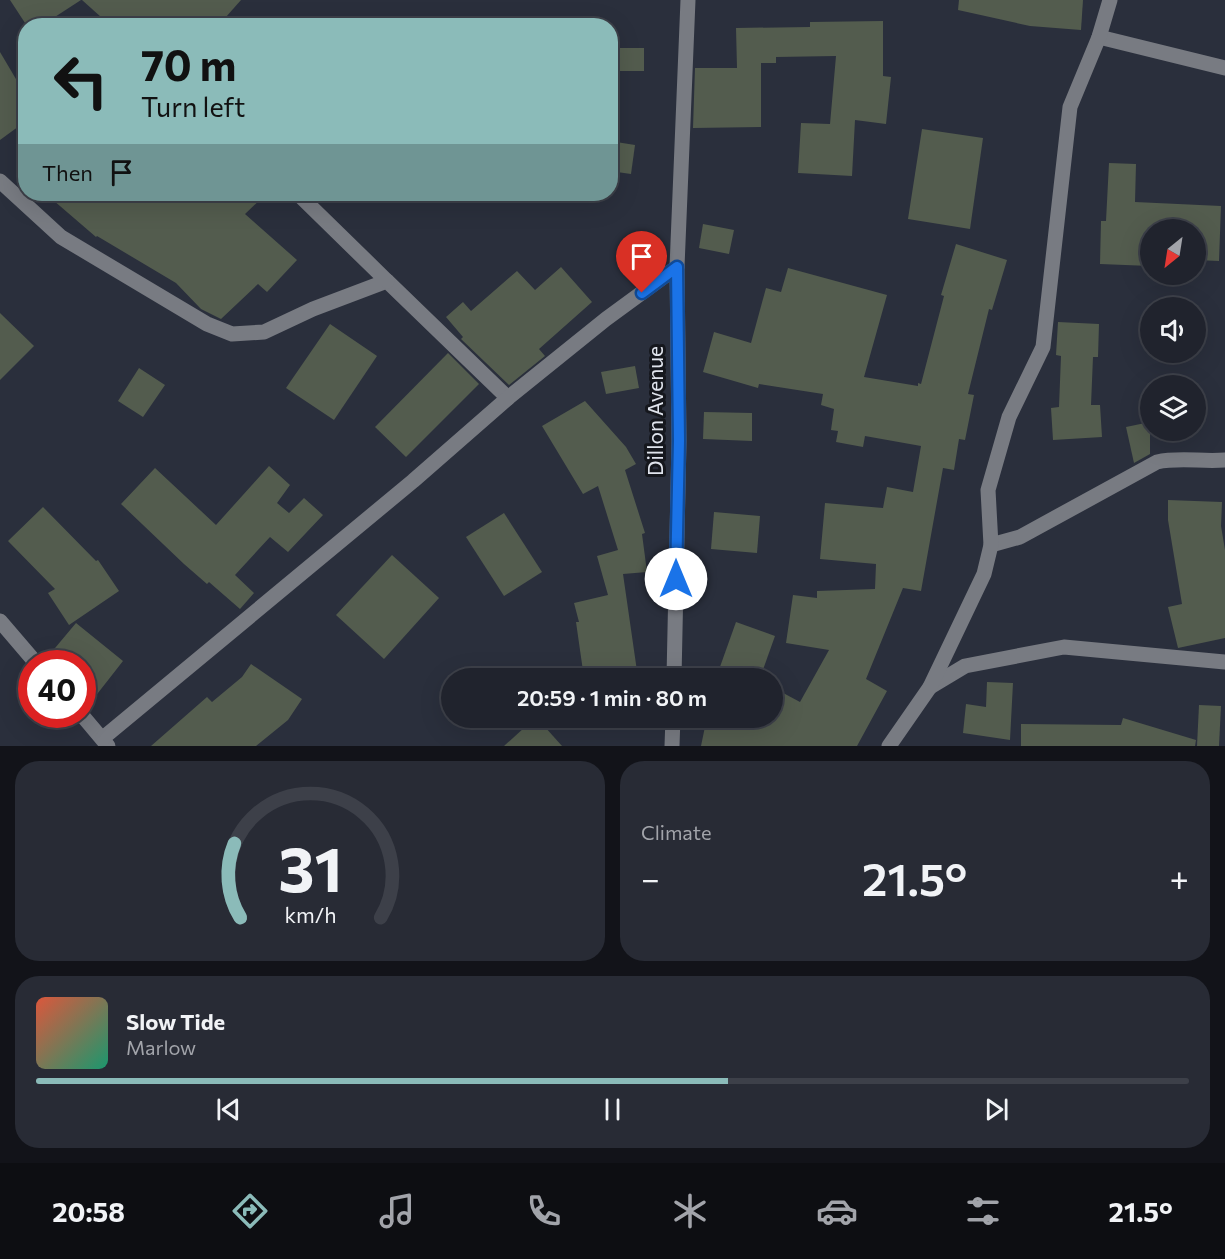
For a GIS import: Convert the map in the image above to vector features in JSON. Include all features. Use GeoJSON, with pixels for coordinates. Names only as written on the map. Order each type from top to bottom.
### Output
{"type":"FeatureCollection","features":[{"type":"Feature","properties":{"kind":"street","name":"Dillon Avenue"},"geometry":{"type":"LineString","coordinates":[[674,668],[679,441],[677,267],[688,0]]}},
{"type":"Feature","properties":{"kind":"street"},"geometry":{"type":"LineString","coordinates":[[889,746],[930,687],[984,574],[992,545],[988,490],[1009,417],[1042,347],[1070,107],[1099,37],[1110,0]]}},
{"type":"Feature","properties":{"kind":"street"},"geometry":{"type":"LineString","coordinates":[[1099,37],[1225,68]]}},
{"type":"Feature","properties":{"kind":"street"},"geometry":{"type":"LineString","coordinates":[[0,181],[18,198]]}},
{"type":"Feature","properties":{"kind":"street"},"geometry":{"type":"LineString","coordinates":[[22,201],[61,237],[207,324],[232,334],[264,332],[313,309],[387,280]]}},
{"type":"Feature","properties":{"kind":"street"},"geometry":{"type":"LineString","coordinates":[[305,201],[508,398]]}},
{"type":"Feature","properties":{"kind":"street"},"geometry":{"type":"LineString","coordinates":[[94,728],[106,742],[508,398],[606,319],[677,267]]}},
{"type":"Feature","properties":{"kind":"street"},"geometry":{"type":"LineString","coordinates":[[992,545],[1020,537],[1157,462],[1172,459],[1204,462],[1225,460]]}},
{"type":"Feature","properties":{"kind":"street"},"geometry":{"type":"LineString","coordinates":[[0,621],[25,650]]}},
{"type":"Feature","properties":{"kind":"street"},"geometry":{"type":"LineString","coordinates":[[930,687],[965,666],[1064,647],[1225,662]]}},
{"type":"Feature","properties":{"kind":"street"},"geometry":{"type":"LineString","coordinates":[[672,746],[673,728]]}},
{"type":"Feature","properties":{"kind":"building"},"geometry":{"type":"Polygon","coordinates":[[[10,0],[81,0],[53,18],[22,18],[10,0]]]}},
{"type":"Feature","properties":{"kind":"building"},"geometry":{"type":"Polygon","coordinates":[[[82,0],[241,0],[225,18],[102,18],[82,0]]]}},
{"type":"Feature","properties":{"kind":"building"},"geometry":{"type":"Polygon","coordinates":[[[959,0],[1083,0],[1081,30],[1030,26],[958,10],[959,0]]]}},
{"type":"Feature","properties":{"kind":"building"},"geometry":{"type":"Polygon","coordinates":[[[883,21],[883,76],[891,77],[886,124],[855,120],[852,176],[798,173],[801,123],[830,124],[836,56],[776,57],[776,63],[761,63],[761,127],[693,128],[695,68],[737,68],[736,28],[810,27],[810,22],[883,21]]]}},
{"type":"Feature","properties":{"kind":"building"},"geometry":{"type":"Polygon","coordinates":[[[618,48],[644,48],[644,71],[618,71],[618,48]]]}},
{"type":"Feature","properties":{"kind":"building"},"geometry":{"type":"Polygon","coordinates":[[[0,52],[18,82],[18,127],[0,140],[0,52]]]}},
{"type":"Feature","properties":{"kind":"building"},"geometry":{"type":"Polygon","coordinates":[[[922,129],[983,138],[970,229],[908,219],[922,129]]]}},
{"type":"Feature","properties":{"kind":"building"},"geometry":{"type":"Polygon","coordinates":[[[618,142],[635,145],[631,174],[618,172],[618,142]]]}},
{"type":"Feature","properties":{"kind":"building"},"geometry":{"type":"Polygon","coordinates":[[[1109,163],[1136,164],[1135,202],[1221,206],[1219,261],[1206,260],[1206,219],[1140,219],[1140,266],[1100,264],[1101,221],[1106,221],[1109,163]]]}},
{"type":"Feature","properties":{"kind":"building"},"geometry":{"type":"Polygon","coordinates":[[[54,201],[259,201],[245,214],[297,260],[267,292],[258,284],[221,319],[201,309],[176,283],[96,237],[54,201]]]}},
{"type":"Feature","properties":{"kind":"building"},"geometry":{"type":"Polygon","coordinates":[[[703,224],[734,230],[729,254],[699,248],[703,224]]]}},
{"type":"Feature","properties":{"kind":"building"},"geometry":{"type":"Polygon","coordinates":[[[956,244],[1007,260],[992,310],[989,309],[968,394],[974,395],[965,440],[959,439],[954,470],[943,468],[921,591],[903,588],[866,679],[887,691],[857,746],[701,746],[705,728],[783,728],[783,693],[800,702],[829,650],[786,643],[793,595],[817,598],[817,591],[875,589],[876,564],[820,559],[825,503],[883,508],[887,487],[913,492],[921,446],[865,436],[863,447],[836,442],[838,431],[831,430],[834,409],[821,405],[823,394],[759,384],[758,388],[703,372],[714,332],[751,343],[766,288],[781,292],[788,268],[887,295],[864,377],[918,386],[918,383],[921,384],[944,296],[941,295],[956,244]]]}},
{"type":"Feature","properties":{"kind":"building"},"geometry":{"type":"Polygon","coordinates":[[[561,267],[592,302],[539,349],[545,356],[509,385],[461,339],[463,337],[446,317],[463,302],[471,311],[517,271],[535,290],[561,267]]]}},
{"type":"Feature","properties":{"kind":"building"},"geometry":{"type":"Polygon","coordinates":[[[0,313],[34,346],[0,380],[0,313]]]}},
{"type":"Feature","properties":{"kind":"building"},"geometry":{"type":"Polygon","coordinates":[[[1058,322],[1099,324],[1098,357],[1093,357],[1091,405],[1100,405],[1102,437],[1053,440],[1051,408],[1059,407],[1061,356],[1056,355],[1058,322]]]}},
{"type":"Feature","properties":{"kind":"building"},"geometry":{"type":"Polygon","coordinates":[[[330,324],[377,356],[334,420],[286,388],[330,324]]]}},
{"type":"Feature","properties":{"kind":"building"},"geometry":{"type":"Polygon","coordinates":[[[448,353],[479,384],[406,457],[375,427],[448,353]]]}},
{"type":"Feature","properties":{"kind":"building"},"geometry":{"type":"Polygon","coordinates":[[[635,366],[639,388],[606,394],[601,372],[635,366]]]}},
{"type":"Feature","properties":{"kind":"building"},"geometry":{"type":"Polygon","coordinates":[[[139,368],[165,385],[143,417],[118,401],[139,368]]]}},
{"type":"Feature","properties":{"kind":"building"},"geometry":{"type":"Polygon","coordinates":[[[585,401],[626,447],[636,464],[625,470],[645,533],[642,534],[647,572],[623,574],[637,668],[583,668],[576,622],[579,622],[574,603],[608,595],[597,556],[618,550],[598,486],[583,494],[542,426],[585,401]]]}},
{"type":"Feature","properties":{"kind":"building"},"geometry":{"type":"Polygon","coordinates":[[[704,412],[752,413],[752,441],[703,439],[704,412]]]}},
{"type":"Feature","properties":{"kind":"building"},"geometry":{"type":"Polygon","coordinates":[[[1140,424],[1140,441],[1150,441],[1150,454],[1134,463],[1126,427],[1140,424]]]}},
{"type":"Feature","properties":{"kind":"building"},"geometry":{"type":"Polygon","coordinates":[[[269,466],[290,485],[277,503],[289,513],[304,498],[323,515],[288,552],[270,537],[235,575],[254,593],[240,609],[184,564],[121,504],[155,468],[216,525],[269,466]]]}},
{"type":"Feature","properties":{"kind":"building"},"geometry":{"type":"Polygon","coordinates":[[[1168,500],[1222,502],[1221,526],[1225,550],[1225,638],[1178,648],[1168,607],[1182,604],[1168,520],[1168,500]]]}},
{"type":"Feature","properties":{"kind":"building"},"geometry":{"type":"Polygon","coordinates":[[[43,507],[96,561],[98,560],[119,591],[69,625],[48,593],[55,589],[8,541],[43,507]]]}},
{"type":"Feature","properties":{"kind":"building"},"geometry":{"type":"Polygon","coordinates":[[[714,512],[760,516],[757,553],[711,549],[714,512]]]}},
{"type":"Feature","properties":{"kind":"building"},"geometry":{"type":"Polygon","coordinates":[[[504,513],[542,572],[504,596],[466,537],[504,513]]]}},
{"type":"Feature","properties":{"kind":"building"},"geometry":{"type":"Polygon","coordinates":[[[392,555],[439,598],[384,659],[336,615],[392,555]]]}},
{"type":"Feature","properties":{"kind":"building"},"geometry":{"type":"Polygon","coordinates":[[[736,622],[775,636],[764,668],[720,668],[736,622]]]}},
{"type":"Feature","properties":{"kind":"building"},"geometry":{"type":"Polygon","coordinates":[[[76,623],[123,661],[96,696],[96,650],[53,650],[76,623]]]}},
{"type":"Feature","properties":{"kind":"building"},"geometry":{"type":"Polygon","coordinates":[[[251,664],[302,699],[288,720],[256,746],[151,746],[207,697],[212,702],[242,677],[251,664]]]}},
{"type":"Feature","properties":{"kind":"building"},"geometry":{"type":"Polygon","coordinates":[[[987,682],[1013,683],[1010,740],[963,733],[966,704],[986,707],[987,682]]]}},
{"type":"Feature","properties":{"kind":"building"},"geometry":{"type":"Polygon","coordinates":[[[1199,705],[1221,706],[1219,746],[1197,746],[1199,705]]]}},
{"type":"Feature","properties":{"kind":"building"},"geometry":{"type":"Polygon","coordinates":[[[1123,718],[1196,740],[1195,746],[1021,746],[1021,724],[1121,725],[1123,718]]]}},
{"type":"Feature","properties":{"kind":"building"},"geometry":{"type":"Polygon","coordinates":[[[524,728],[546,728],[562,746],[504,746],[524,728]]]}},
{"type":"Feature","properties":{"kind":"route"},"geometry":{"type":"LineString","coordinates":[[642,293],[677,267],[679,441],[676,579]]}}]}
